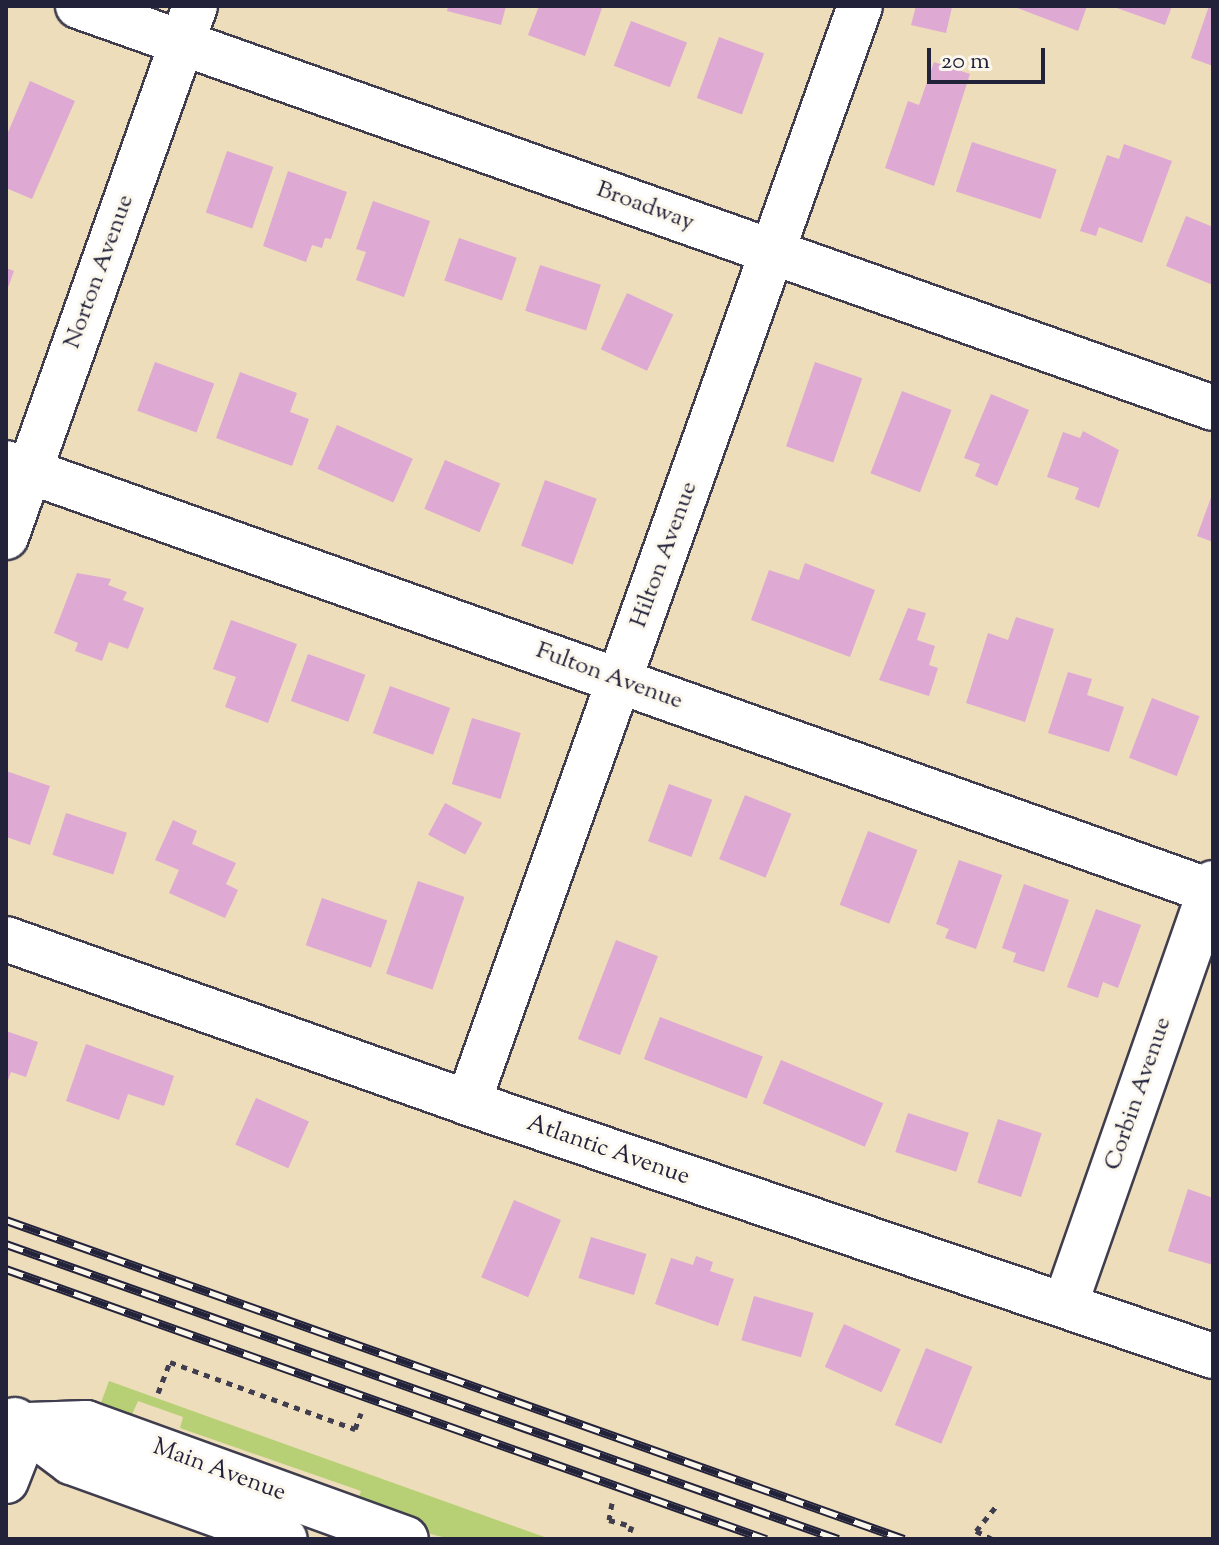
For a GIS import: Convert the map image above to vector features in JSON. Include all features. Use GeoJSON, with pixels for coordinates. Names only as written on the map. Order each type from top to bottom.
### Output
{"type":"FeatureCollection","features":[{"type":"Feature","properties":{"kind":"street","name":"Broadway"},"geometry":{"type":"LineString","coordinates":[[78,6],[188,24],[773,252],[1213,408]]}},
{"type":"Feature","properties":{"kind":"street","name":"Hilton Avenue"},"geometry":{"type":"LineString","coordinates":[[468,1103],[860,6]]}},
{"type":"Feature","properties":{"kind":"street","name":"Norton Avenue"},"geometry":{"type":"LineString","coordinates":[[6,537],[18,467],[188,24]]}},
{"type":"Feature","properties":{"kind":"street","name":"Fulton Avenue"},"geometry":{"type":"LineString","coordinates":[[18,467],[1212,888]]}},
{"type":"Feature","properties":{"kind":"street","name":"Corbin Avenue"},"geometry":{"type":"LineString","coordinates":[[1065,1305],[1212,888]]}},
{"type":"Feature","properties":{"kind":"street","name":"Atlantic Avenue"},"geometry":{"type":"LineString","coordinates":[[6,939],[468,1103],[1213,1356]]}},
{"type":"Feature","properties":{"kind":"street"},"geometry":{"type":"LineString","coordinates":[[6,1481],[17,1421]]}},
{"type":"Feature","properties":{"kind":"street","name":"Main Avenue"},"geometry":{"type":"LineString","coordinates":[[17,1421],[71,1462],[285,1539]]}},
{"type":"Feature","properties":{"kind":"street","name":"Main Avenue"},"geometry":{"type":"LineString","coordinates":[[17,1421],[86,1423],[406,1539]]}},
{"type":"Feature","properties":{"kind":"path"},"geometry":{"type":"LineString","coordinates":[[158,1393],[170,1362],[355,1429],[361,1413]]}},
{"type":"Feature","properties":{"kind":"path"},"geometry":{"type":"LineString","coordinates":[[612,1503],[609,1520],[632,1526],[627,1539]]}},
{"type":"Feature","properties":{"kind":"path"},"geometry":{"type":"LineString","coordinates":[[992,1539],[976,1531],[997,1505]]}},
{"type":"Feature","properties":{"kind":"green space"},"geometry":{"type":"Polygon","coordinates":[[[109,1381],[550,1539],[450,1539],[427,1533],[355,1508],[361,1491],[180,1428],[183,1417],[138,1401],[127,1426],[96,1416],[109,1381]]]}},
{"type":"Feature","properties":{"kind":"building"},"geometry":{"type":"Polygon","coordinates":[[[448,6],[506,6],[501,25],[447,11],[448,6]]]}},
{"type":"Feature","properties":{"kind":"building"},"geometry":{"type":"Polygon","coordinates":[[[539,6],[602,8],[585,56],[528,35],[539,6]]]}},
{"type":"Feature","properties":{"kind":"building"},"geometry":{"type":"Polygon","coordinates":[[[916,6],[952,7],[946,33],[911,25],[916,6]]]}},
{"type":"Feature","properties":{"kind":"building"},"geometry":{"type":"Polygon","coordinates":[[[1012,6],[1087,6],[1078,31],[1012,6]]]}},
{"type":"Feature","properties":{"kind":"building"},"geometry":{"type":"Polygon","coordinates":[[[1111,6],[1172,6],[1165,25],[1111,6]]]}},
{"type":"Feature","properties":{"kind":"building"},"geometry":{"type":"Polygon","coordinates":[[[1209,6],[1213,6],[1213,66],[1191,58],[1209,6]]]}},
{"type":"Feature","properties":{"kind":"building"},"geometry":{"type":"Polygon","coordinates":[[[631,21],[687,43],[670,87],[614,66],[631,21]]]}},
{"type":"Feature","properties":{"kind":"building"},"geometry":{"type":"Polygon","coordinates":[[[719,37],[764,53],[742,114],[697,98],[719,37]]]}},
{"type":"Feature","properties":{"kind":"building"},"geometry":{"type":"Polygon","coordinates":[[[934,62],[970,74],[934,186],[885,168],[908,101],[919,105],[934,62]]]}},
{"type":"Feature","properties":{"kind":"building"},"geometry":{"type":"Polygon","coordinates":[[[30,81],[75,101],[32,199],[6,188],[6,137],[30,81]]]}},
{"type":"Feature","properties":{"kind":"building"},"geometry":{"type":"Polygon","coordinates":[[[972,142],[1057,170],[1041,219],[956,191],[972,142]]]}},
{"type":"Feature","properties":{"kind":"building"},"geometry":{"type":"Polygon","coordinates":[[[1124,144],[1172,161],[1142,243],[1099,227],[1096,236],[1080,231],[1107,155],[1119,159],[1124,144]]]}},
{"type":"Feature","properties":{"kind":"building"},"geometry":{"type":"Polygon","coordinates":[[[227,151],[273,167],[252,228],[206,212],[227,151]]]}},
{"type":"Feature","properties":{"kind":"building"},"geometry":{"type":"Polygon","coordinates":[[[288,171],[347,192],[331,239],[325,238],[322,248],[312,245],[306,262],[263,246],[288,171]]]}},
{"type":"Feature","properties":{"kind":"building"},"geometry":{"type":"Polygon","coordinates":[[[373,201],[430,221],[404,297],[356,280],[366,252],[356,249],[373,201]]]}},
{"type":"Feature","properties":{"kind":"building"},"geometry":{"type":"Polygon","coordinates":[[[1186,216],[1213,227],[1213,285],[1166,266],[1186,216]]]}},
{"type":"Feature","properties":{"kind":"building"},"geometry":{"type":"Polygon","coordinates":[[[459,238],[517,258],[502,300],[444,281],[459,238]]]}},
{"type":"Feature","properties":{"kind":"building"},"geometry":{"type":"Polygon","coordinates":[[[540,265],[601,285],[586,330],[525,311],[540,265]]]}},
{"type":"Feature","properties":{"kind":"building"},"geometry":{"type":"Polygon","coordinates":[[[6,268],[14,271],[6,293],[6,268]]]}},
{"type":"Feature","properties":{"kind":"building"},"geometry":{"type":"Polygon","coordinates":[[[627,293],[673,315],[647,371],[601,349],[627,293]]]}},
{"type":"Feature","properties":{"kind":"building"},"geometry":{"type":"Polygon","coordinates":[[[155,362],[214,384],[196,432],[137,411],[155,362]]]}},
{"type":"Feature","properties":{"kind":"building"},"geometry":{"type":"Polygon","coordinates":[[[815,362],[862,378],[833,462],[786,446],[815,362]]]}},
{"type":"Feature","properties":{"kind":"building"},"geometry":{"type":"Polygon","coordinates":[[[240,372],[297,393],[290,412],[309,419],[292,466],[216,438],[240,372]]]}},
{"type":"Feature","properties":{"kind":"building"},"geometry":{"type":"Polygon","coordinates":[[[902,391],[951,410],[920,492],[870,473],[902,391]]]}},
{"type":"Feature","properties":{"kind":"building"},"geometry":{"type":"Polygon","coordinates":[[[991,394],[1029,410],[997,486],[975,476],[980,464],[964,458],[991,394]]]}},
{"type":"Feature","properties":{"kind":"building"},"geometry":{"type":"Polygon","coordinates":[[[337,425],[413,459],[393,503],[317,469],[337,425]]]}},
{"type":"Feature","properties":{"kind":"building"},"geometry":{"type":"Polygon","coordinates":[[[1083,431],[1119,450],[1099,508],[1075,499],[1079,488],[1047,477],[1063,432],[1080,438],[1083,431]]]}},
{"type":"Feature","properties":{"kind":"building"},"geometry":{"type":"Polygon","coordinates":[[[445,460],[500,483],[480,532],[424,509],[445,460]]]}},
{"type":"Feature","properties":{"kind":"building"},"geometry":{"type":"Polygon","coordinates":[[[545,480],[597,499],[573,565],[521,546],[545,480]]]}},
{"type":"Feature","properties":{"kind":"building"},"geometry":{"type":"Polygon","coordinates":[[[1213,492],[1213,542],[1197,536],[1213,492]]]}},
{"type":"Feature","properties":{"kind":"building"},"geometry":{"type":"Polygon","coordinates":[[[805,563],[875,590],[850,657],[751,620],[769,570],[799,580],[805,563]]]}},
{"type":"Feature","properties":{"kind":"building"},"geometry":{"type":"Polygon","coordinates":[[[77,573],[111,579],[108,585],[127,592],[123,600],[144,608],[128,649],[109,642],[102,661],[75,651],[78,643],[54,633],[77,573]]]}},
{"type":"Feature","properties":{"kind":"building"},"geometry":{"type":"Polygon","coordinates":[[[908,608],[926,613],[917,640],[935,646],[929,665],[938,668],[929,696],[879,680],[908,608]]]}},
{"type":"Feature","properties":{"kind":"building"},"geometry":{"type":"Polygon","coordinates":[[[1016,617],[1054,629],[1025,722],[966,703],[988,633],[1008,640],[1016,617]]]}},
{"type":"Feature","properties":{"kind":"building"},"geometry":{"type":"Polygon","coordinates":[[[231,620],[297,644],[268,723],[225,707],[236,677],[213,669],[231,620]]]}},
{"type":"Feature","properties":{"kind":"building"},"geometry":{"type":"Polygon","coordinates":[[[308,654],[365,675],[348,722],[291,701],[308,654]]]}},
{"type":"Feature","properties":{"kind":"building"},"geometry":{"type":"Polygon","coordinates":[[[1068,672],[1092,679],[1087,695],[1124,707],[1109,752],[1048,733],[1068,672]]]}},
{"type":"Feature","properties":{"kind":"building"},"geometry":{"type":"Polygon","coordinates":[[[390,686],[450,708],[433,755],[373,733],[390,686]]]}},
{"type":"Feature","properties":{"kind":"building"},"geometry":{"type":"Polygon","coordinates":[[[1152,698],[1200,716],[1177,776],[1129,758],[1152,698]]]}},
{"type":"Feature","properties":{"kind":"building"},"geometry":{"type":"Polygon","coordinates":[[[472,718],[521,733],[501,799],[452,784],[472,718]]]}},
{"type":"Feature","properties":{"kind":"building"},"geometry":{"type":"Polygon","coordinates":[[[6,771],[50,786],[30,845],[6,837],[6,771]]]}},
{"type":"Feature","properties":{"kind":"building"},"geometry":{"type":"Polygon","coordinates":[[[669,784],[712,800],[691,857],[648,841],[669,784]]]}},
{"type":"Feature","properties":{"kind":"building"},"geometry":{"type":"Polygon","coordinates":[[[745,795],[791,814],[766,878],[719,859],[745,795]]]}},
{"type":"Feature","properties":{"kind":"building"},"geometry":{"type":"Polygon","coordinates":[[[445,803],[482,823],[465,855],[428,835],[445,803]]]}},
{"type":"Feature","properties":{"kind":"building"},"geometry":{"type":"Polygon","coordinates":[[[66,813],[127,833],[113,875],[52,855],[66,813]]]}},
{"type":"Feature","properties":{"kind":"building"},"geometry":{"type":"Polygon","coordinates":[[[173,820],[197,831],[192,844],[236,863],[226,884],[238,890],[225,918],[169,893],[179,870],[155,860],[173,820]]]}},
{"type":"Feature","properties":{"kind":"building"},"geometry":{"type":"Polygon","coordinates":[[[868,831],[917,850],[889,924],[840,905],[868,831]]]}},
{"type":"Feature","properties":{"kind":"building"},"geometry":{"type":"Polygon","coordinates":[[[959,860],[1002,875],[976,949],[945,938],[949,929],[936,924],[959,860]]]}},
{"type":"Feature","properties":{"kind":"building"},"geometry":{"type":"Polygon","coordinates":[[[418,881],[464,897],[432,990],[386,974],[418,881]]]}},
{"type":"Feature","properties":{"kind":"building"},"geometry":{"type":"Polygon","coordinates":[[[1024,884],[1069,900],[1044,972],[1013,962],[1016,953],[1002,948],[1024,884]]]}},
{"type":"Feature","properties":{"kind":"building"},"geometry":{"type":"Polygon","coordinates":[[[322,898],[387,920],[371,968],[306,945],[322,898]]]}},
{"type":"Feature","properties":{"kind":"building"},"geometry":{"type":"Polygon","coordinates":[[[1096,909],[1141,925],[1118,988],[1103,982],[1098,998],[1067,987],[1096,909]]]}},
{"type":"Feature","properties":{"kind":"building"},"geometry":{"type":"Polygon","coordinates":[[[616,940],[658,956],[620,1055],[578,1039],[616,940]]]}},
{"type":"Feature","properties":{"kind":"building"},"geometry":{"type":"Polygon","coordinates":[[[660,1017],[763,1056],[747,1098],[644,1059],[660,1017]]]}},
{"type":"Feature","properties":{"kind":"building"},"geometry":{"type":"Polygon","coordinates":[[[6,1031],[38,1042],[26,1077],[11,1072],[6,1086],[6,1031]]]}},
{"type":"Feature","properties":{"kind":"building"},"geometry":{"type":"Polygon","coordinates":[[[86,1044],[174,1076],[164,1106],[128,1094],[119,1120],[66,1101],[86,1044]]]}},
{"type":"Feature","properties":{"kind":"building"},"geometry":{"type":"Polygon","coordinates":[[[781,1060],[883,1103],[865,1147],[763,1103],[781,1060]]]}},
{"type":"Feature","properties":{"kind":"building"},"geometry":{"type":"Polygon","coordinates":[[[256,1098],[309,1122],[288,1168],[235,1145],[256,1098]]]}},
{"type":"Feature","properties":{"kind":"building"},"geometry":{"type":"Polygon","coordinates":[[[908,1113],[969,1133],[956,1172],[895,1152],[908,1113]]]}},
{"type":"Feature","properties":{"kind":"building"},"geometry":{"type":"Polygon","coordinates":[[[998,1119],[1042,1133],[1021,1197],[977,1183],[998,1119]]]}},
{"type":"Feature","properties":{"kind":"building"},"geometry":{"type":"Polygon","coordinates":[[[1188,1189],[1213,1198],[1213,1265],[1168,1251],[1188,1189]]]}},
{"type":"Feature","properties":{"kind":"building"},"geometry":{"type":"Polygon","coordinates":[[[514,1200],[561,1220],[528,1297],[481,1277],[514,1200]]]}},
{"type":"Feature","properties":{"kind":"building"},"geometry":{"type":"Polygon","coordinates":[[[591,1237],[646,1254],[634,1295],[578,1278],[591,1237]]]}},
{"type":"Feature","properties":{"kind":"building"},"geometry":{"type":"Polygon","coordinates":[[[696,1256],[713,1262],[710,1271],[734,1279],[718,1326],[655,1304],[671,1258],[693,1265],[696,1256]]]}},
{"type":"Feature","properties":{"kind":"building"},"geometry":{"type":"Polygon","coordinates":[[[754,1296],[814,1313],[801,1357],[741,1340],[754,1296]]]}},
{"type":"Feature","properties":{"kind":"building"},"geometry":{"type":"Polygon","coordinates":[[[844,1324],[901,1349],[882,1392],[825,1367],[844,1324]]]}},
{"type":"Feature","properties":{"kind":"building"},"geometry":{"type":"Polygon","coordinates":[[[926,1348],[972,1367],[941,1444],[895,1425],[926,1348]]]}},
{"type":"Feature","properties":{"kind":"railway"},"geometry":{"type":"LineString","coordinates":[[6,1220],[904,1539]]}},
{"type":"Feature","properties":{"kind":"railway"},"geometry":{"type":"LineString","coordinates":[[6,1244],[838,1539]]}},
{"type":"Feature","properties":{"kind":"railway"},"geometry":{"type":"LineString","coordinates":[[6,1269],[766,1539]]}}]}
